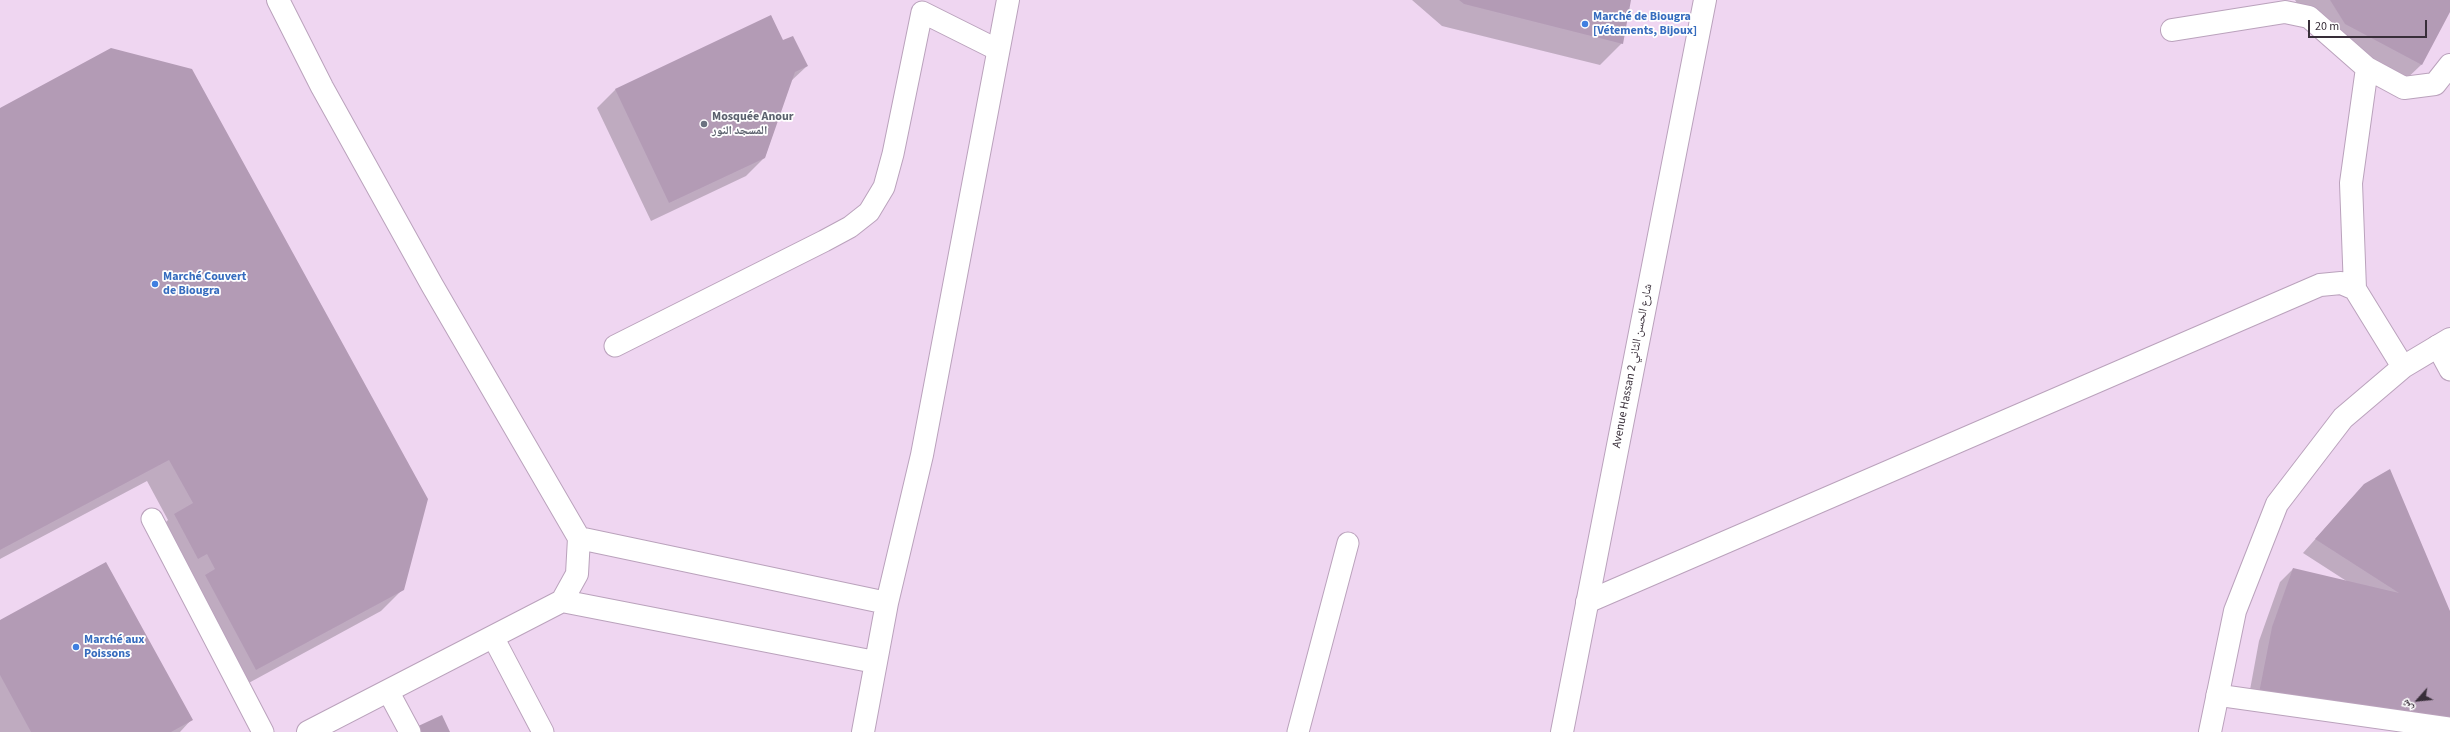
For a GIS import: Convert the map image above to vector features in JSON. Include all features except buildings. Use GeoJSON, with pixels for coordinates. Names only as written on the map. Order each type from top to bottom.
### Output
{"type":"FeatureCollection","features":[{"type":"Feature","properties":{"kind":"street"},"geometry":{"type":"LineString","coordinates":[[278,0],[322,87],[432,285],[579,538],[577,574],[562,601],[308,732]]}},
{"type":"Feature","properties":{"kind":"street"},"geometry":{"type":"LineString","coordinates":[[863,732],[887,603],[922,455],[1008,0]]}},
{"type":"Feature","properties":{"kind":"street","name":"Avenue Hassan 2 شارع الحسن الثاني"},"geometry":{"type":"LineString","coordinates":[[1562,732],[1705,0]]}},
{"type":"Feature","properties":{"kind":"street"},"geometry":{"type":"LineString","coordinates":[[2172,30],[2285,12],[2309,17],[2367,68],[2404,88],[2435,84],[2450,65]]}},
{"type":"Feature","properties":{"kind":"street"},"geometry":{"type":"LineString","coordinates":[[2367,68],[2351,183],[2355,289],[2403,367]]}},
{"type":"Feature","properties":{"kind":"street"},"geometry":{"type":"LineString","coordinates":[[1587,602],[2320,285],[2340,284],[2355,289]]}},
{"type":"Feature","properties":{"kind":"street"},"geometry":{"type":"LineString","coordinates":[[2210,732],[2235,611],[2277,504],[2342,418],[2403,367],[2443,342]]}},
{"type":"Feature","properties":{"kind":"street"},"geometry":{"type":"LineString","coordinates":[[579,538],[887,603]]}},
{"type":"Feature","properties":{"kind":"street"},"geometry":{"type":"LineString","coordinates":[[562,601],[875,662]]}},
{"type":"Feature","properties":{"kind":"lane"},"geometry":{"type":"LineString","coordinates":[[615,346],[824,241],[850,227],[869,212],[884,187],[893,154],[919,6],[998,50]]}},
{"type":"Feature","properties":{"kind":"lane"},"geometry":{"type":"LineString","coordinates":[[2443,342],[2450,370]]}},
{"type":"Feature","properties":{"kind":"lane"},"geometry":{"type":"LineString","coordinates":[[152,519],[263,732]]}},
{"type":"Feature","properties":{"kind":"lane"},"geometry":{"type":"LineString","coordinates":[[1298,732],[1348,543]]}},
{"type":"Feature","properties":{"kind":"lane"},"geometry":{"type":"LineString","coordinates":[[493,637],[543,732]]}},
{"type":"Feature","properties":{"kind":"lane"},"geometry":{"type":"LineString","coordinates":[[388,691],[410,732]]}},
{"type":"Feature","properties":{"kind":"lane"},"geometry":{"type":"LineString","coordinates":[[2217,695],[2450,728]]}},
{"type":"Feature","properties":{"kind":"place","name":"Marché de Biougra [Vétements, Bijoux]"},"geometry":{"type":"Point","coordinates":[1585,24]}},
{"type":"Feature","properties":{"kind":"place","name":"Mosquée Anour المسجد النور"},"geometry":{"type":"Point","coordinates":[704,124]}},
{"type":"Feature","properties":{"kind":"place","name":"Marché Couvert de Biougra"},"geometry":{"type":"Point","coordinates":[155,284]}},
{"type":"Feature","properties":{"kind":"place","name":"Marché aux Poissons"},"geometry":{"type":"Point","coordinates":[76,647]}}]}
